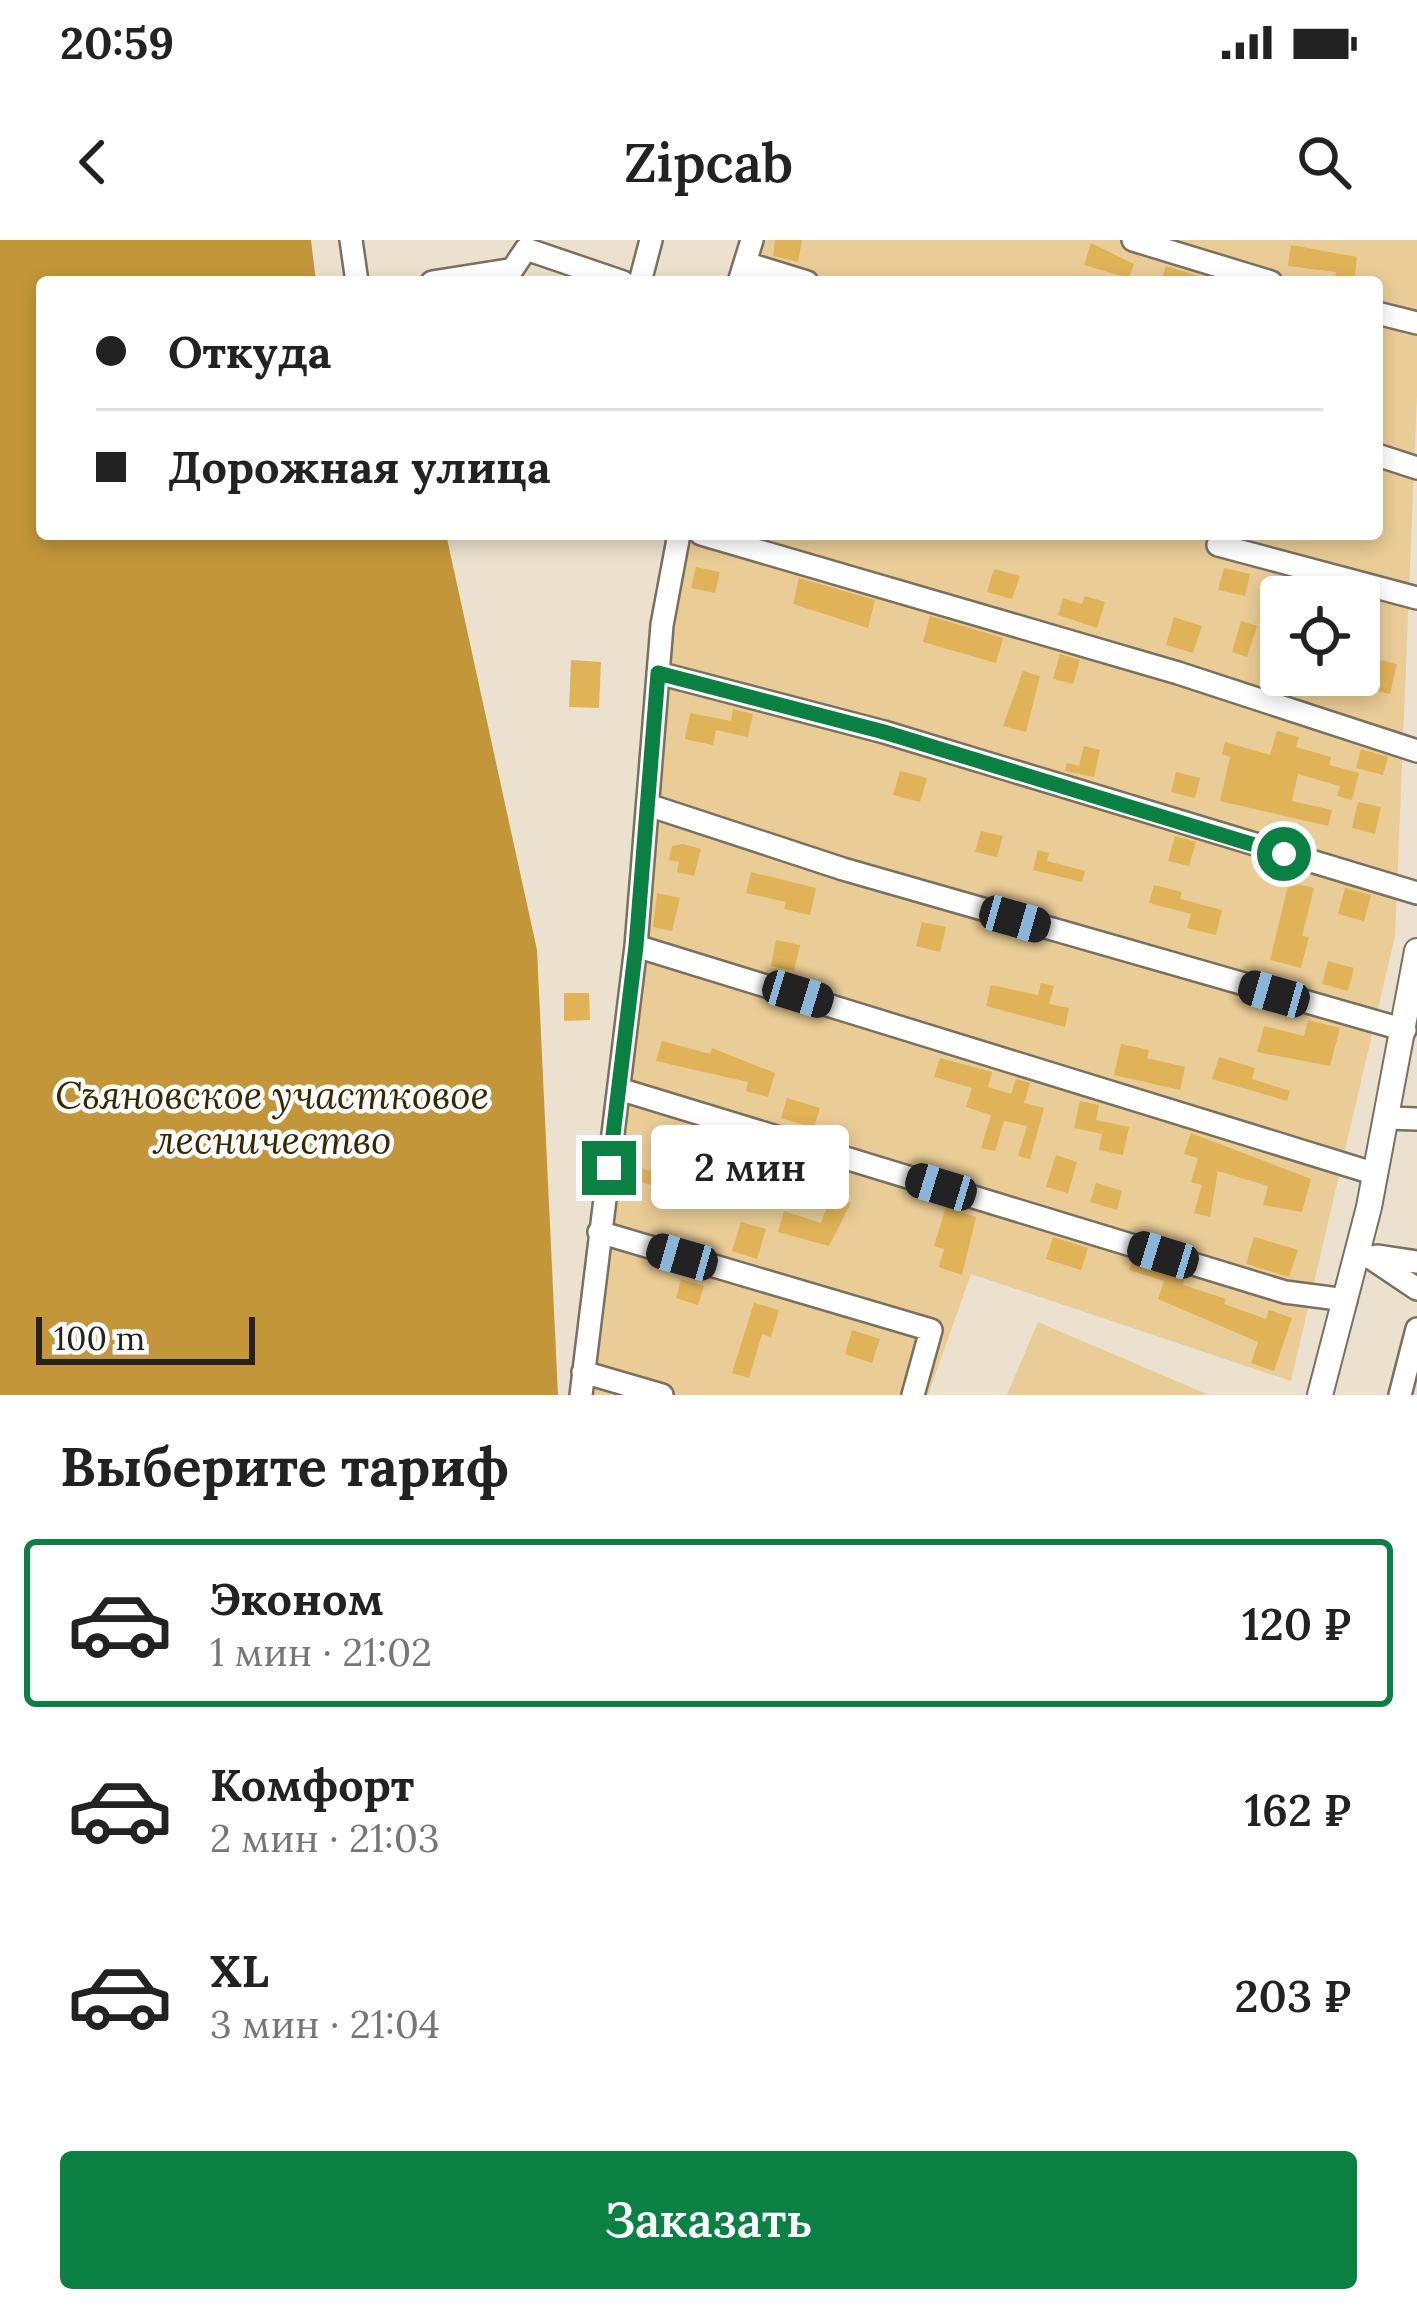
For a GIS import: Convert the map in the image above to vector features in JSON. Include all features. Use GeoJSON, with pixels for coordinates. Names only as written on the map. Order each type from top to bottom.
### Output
{"type":"FeatureCollection","features":[{"type":"Feature","properties":{"kind":"main road"},"geometry":{"type":"LineString","coordinates":[[1320,1395],[1376,1174],[1417,951]]}},
{"type":"Feature","properties":{"kind":"street"},"geometry":{"type":"LineString","coordinates":[[351,240],[356,276]]}},
{"type":"Feature","properties":{"kind":"street"},"geometry":{"type":"LineString","coordinates":[[642,276],[651,240]]}},
{"type":"Feature","properties":{"kind":"street"},"geometry":{"type":"LineString","coordinates":[[742,272],[752,240]]}},
{"type":"Feature","properties":{"kind":"street"},"geometry":{"type":"LineString","coordinates":[[1133,240],[1251,276]]}},
{"type":"Feature","properties":{"kind":"street"},"geometry":{"type":"LineString","coordinates":[[455,276],[513,261],[526,249],[605,276]]}},
{"type":"Feature","properties":{"kind":"street"},"geometry":{"type":"LineString","coordinates":[[1383,314],[1417,323]]}},
{"type":"Feature","properties":{"kind":"street"},"geometry":{"type":"LineString","coordinates":[[1383,457],[1417,468]]}},
{"type":"Feature","properties":{"kind":"street"},"geometry":{"type":"LineString","coordinates":[[581,1395],[636,946],[658,673],[678,540]]}},
{"type":"Feature","properties":{"kind":"street"},"geometry":{"type":"LineString","coordinates":[[722,540],[1155,666],[1417,751]]}},
{"type":"Feature","properties":{"kind":"street"},"geometry":{"type":"LineString","coordinates":[[1217,545],[1417,598]]}},
{"type":"Feature","properties":{"kind":"street"},"geometry":{"type":"LineString","coordinates":[[658,673],[884,732],[1417,893]]}},
{"type":"Feature","properties":{"kind":"street"},"geometry":{"type":"LineString","coordinates":[[648,806],[843,869],[1405,1030]]}},
{"type":"Feature","properties":{"kind":"street"},"geometry":{"type":"LineString","coordinates":[[636,946],[1376,1174]]}},
{"type":"Feature","properties":{"kind":"street"},"geometry":{"type":"LineString","coordinates":[[619,1089],[1285,1292],[1346,1300]]}},
{"type":"Feature","properties":{"kind":"street"},"geometry":{"type":"LineString","coordinates":[[1388,1118],[1417,1119]]}},
{"type":"Feature","properties":{"kind":"street"},"geometry":{"type":"LineString","coordinates":[[598,1232],[931,1330],[913,1395]]}},
{"type":"Feature","properties":{"kind":"street"},"geometry":{"type":"LineString","coordinates":[[1359,1250],[1397,1262],[1417,1262]]}},
{"type":"Feature","properties":{"kind":"street"},"geometry":{"type":"LineString","coordinates":[[1359,1250],[1417,1289]]}},
{"type":"Feature","properties":{"kind":"street"},"geometry":{"type":"LineString","coordinates":[[1400,1395],[1417,1330]]}},
{"type":"Feature","properties":{"kind":"street"},"geometry":{"type":"LineString","coordinates":[[583,1372],[662,1395]]}},
{"type":"Feature","properties":{"kind":"shaded area"},"geometry":{"type":"Polygon","coordinates":[[[760,240],[1417,240],[1417,394],[1395,936],[1291,1381],[971,1274],[928,1395],[589,1395],[674,601],[689,540],[1383,540],[1383,276],[751,276],[760,240]]]}},
{"type":"Feature","properties":{"kind":"shaded area"},"geometry":{"type":"Polygon","coordinates":[[[1038,1322],[1209,1395],[1007,1395],[1038,1322]]]}},
{"type":"Feature","properties":{"kind":"green space","name":"Съяновское участковое лесничество"},"geometry":{"type":"Polygon","coordinates":[[[0,240],[311,240],[315,276],[36,276],[36,540],[447,540],[537,950],[558,1395],[0,1395],[0,240]]]}},
{"type":"Feature","properties":{"kind":"building"},"geometry":{"type":"Polygon","coordinates":[[[775,240],[802,240],[798,262],[773,256],[775,240]]]}},
{"type":"Feature","properties":{"kind":"building"},"geometry":{"type":"Polygon","coordinates":[[[1091,243],[1134,264],[1130,276],[1084,265],[1091,243]]]}},
{"type":"Feature","properties":{"kind":"building"},"geometry":{"type":"Polygon","coordinates":[[[1291,245],[1357,257],[1355,276],[1288,266],[1291,245]]]}},
{"type":"Feature","properties":{"kind":"building"},"geometry":{"type":"Polygon","coordinates":[[[1166,266],[1199,276],[1163,276],[1166,266]]]}},
{"type":"Feature","properties":{"kind":"building"},"geometry":{"type":"Polygon","coordinates":[[[696,567],[720,572],[715,593],[691,588],[696,567]]]}},
{"type":"Feature","properties":{"kind":"building"},"geometry":{"type":"Polygon","coordinates":[[[1224,568],[1250,574],[1245,596],[1218,590],[1224,568]]]}},
{"type":"Feature","properties":{"kind":"building"},"geometry":{"type":"Polygon","coordinates":[[[994,569],[1020,576],[1012,599],[987,592],[994,569]]]}},
{"type":"Feature","properties":{"kind":"building"},"geometry":{"type":"Polygon","coordinates":[[[799,578],[875,600],[868,628],[793,604],[799,578]]]}},
{"type":"Feature","properties":{"kind":"building"},"geometry":{"type":"Polygon","coordinates":[[[1085,596],[1105,602],[1097,628],[1058,615],[1063,598],[1082,604],[1085,596]]]}},
{"type":"Feature","properties":{"kind":"building"},"geometry":{"type":"Polygon","coordinates":[[[930,616],[1003,638],[996,663],[923,642],[930,616]]]}},
{"type":"Feature","properties":{"kind":"building"},"geometry":{"type":"Polygon","coordinates":[[[1174,617],[1202,626],[1193,653],[1166,645],[1174,617]]]}},
{"type":"Feature","properties":{"kind":"building"},"geometry":{"type":"Polygon","coordinates":[[[1241,621],[1257,626],[1247,657],[1232,652],[1241,621]]]}},
{"type":"Feature","properties":{"kind":"building"},"geometry":{"type":"Polygon","coordinates":[[[1060,654],[1080,660],[1073,684],[1053,679],[1060,654]]]}},
{"type":"Feature","properties":{"kind":"building"},"geometry":{"type":"Polygon","coordinates":[[[571,660],[601,662],[599,708],[569,707],[571,660]]]}},
{"type":"Feature","properties":{"kind":"building"},"geometry":{"type":"Polygon","coordinates":[[[1380,660],[1397,664],[1390,694],[1380,692],[1380,660]]]}},
{"type":"Feature","properties":{"kind":"building"},"geometry":{"type":"Polygon","coordinates":[[[1023,671],[1040,676],[1026,732],[1003,726],[1023,671]]]}},
{"type":"Feature","properties":{"kind":"building"},"geometry":{"type":"Polygon","coordinates":[[[733,709],[753,714],[748,737],[716,730],[713,745],[685,739],[690,713],[731,721],[733,709]]]}},
{"type":"Feature","properties":{"kind":"building"},"geometry":{"type":"Polygon","coordinates":[[[1277,731],[1299,737],[1296,747],[1331,757],[1329,765],[1359,773],[1352,800],[1337,796],[1340,786],[1298,774],[1292,801],[1332,810],[1328,826],[1220,801],[1230,757],[1222,754],[1225,742],[1270,755],[1277,731]]]}},
{"type":"Feature","properties":{"kind":"building"},"geometry":{"type":"Polygon","coordinates":[[[1084,746],[1100,750],[1094,777],[1065,771],[1067,763],[1079,766],[1084,746]]]}},
{"type":"Feature","properties":{"kind":"building"},"geometry":{"type":"Polygon","coordinates":[[[1361,749],[1388,757],[1383,775],[1356,768],[1361,749]]]}},
{"type":"Feature","properties":{"kind":"building"},"geometry":{"type":"Polygon","coordinates":[[[900,771],[927,778],[920,802],[893,795],[900,771]]]}},
{"type":"Feature","properties":{"kind":"building"},"geometry":{"type":"Polygon","coordinates":[[[1176,772],[1200,778],[1195,798],[1171,792],[1176,772]]]}},
{"type":"Feature","properties":{"kind":"building"},"geometry":{"type":"Polygon","coordinates":[[[1358,802],[1381,807],[1375,834],[1352,828],[1358,802]]]}},
{"type":"Feature","properties":{"kind":"building"},"geometry":{"type":"Polygon","coordinates":[[[981,831],[1003,836],[997,857],[975,852],[981,831]]]}},
{"type":"Feature","properties":{"kind":"building"},"geometry":{"type":"Polygon","coordinates":[[[1175,836],[1196,842],[1189,866],[1168,861],[1175,836]]]}},
{"type":"Feature","properties":{"kind":"building"},"geometry":{"type":"Polygon","coordinates":[[[672,846],[701,849],[694,876],[677,872],[679,862],[669,860],[672,846]]]}},
{"type":"Feature","properties":{"kind":"building"},"geometry":{"type":"Polygon","coordinates":[[[1038,850],[1049,853],[1047,861],[1085,871],[1082,882],[1033,870],[1038,850]]]}},
{"type":"Feature","properties":{"kind":"building"},"geometry":{"type":"Polygon","coordinates":[[[751,872],[816,888],[810,915],[784,909],[786,902],[746,893],[751,872]]]}},
{"type":"Feature","properties":{"kind":"building"},"geometry":{"type":"Polygon","coordinates":[[[1289,882],[1314,888],[1302,936],[1309,937],[1301,968],[1270,960],[1289,882]]]}},
{"type":"Feature","properties":{"kind":"building"},"geometry":{"type":"Polygon","coordinates":[[[1154,885],[1182,892],[1180,899],[1222,910],[1216,935],[1187,928],[1191,914],[1149,903],[1154,885]]]}},
{"type":"Feature","properties":{"kind":"building"},"geometry":{"type":"Polygon","coordinates":[[[1345,888],[1371,895],[1364,921],[1338,914],[1345,888]]]}},
{"type":"Feature","properties":{"kind":"building"},"geometry":{"type":"Polygon","coordinates":[[[657,893],[680,898],[672,931],[653,927],[657,893]]]}},
{"type":"Feature","properties":{"kind":"building"},"geometry":{"type":"Polygon","coordinates":[[[922,922],[946,927],[940,952],[916,946],[922,922]]]}},
{"type":"Feature","properties":{"kind":"building"},"geometry":{"type":"Polygon","coordinates":[[[776,940],[800,945],[794,971],[771,966],[776,940]]]}},
{"type":"Feature","properties":{"kind":"building"},"geometry":{"type":"Polygon","coordinates":[[[1328,961],[1354,968],[1348,991],[1322,984],[1328,961]]]}},
{"type":"Feature","properties":{"kind":"building"},"geometry":{"type":"Polygon","coordinates":[[[1041,983],[1054,986],[1049,1004],[1069,1008],[1065,1027],[986,1006],[991,985],[1038,995],[1041,983]]]}},
{"type":"Feature","properties":{"kind":"building"},"geometry":{"type":"Polygon","coordinates":[[[564,993],[589,993],[590,1020],[564,1021],[564,993]]]}},
{"type":"Feature","properties":{"kind":"building"},"geometry":{"type":"Polygon","coordinates":[[[1308,1020],[1340,1028],[1330,1066],[1257,1052],[1264,1026],[1304,1036],[1308,1020]]]}},
{"type":"Feature","properties":{"kind":"building"},"geometry":{"type":"Polygon","coordinates":[[[662,1041],[710,1054],[712,1048],[775,1073],[768,1097],[746,1091],[748,1082],[656,1061],[662,1041]]]}},
{"type":"Feature","properties":{"kind":"building"},"geometry":{"type":"Polygon","coordinates":[[[1121,1044],[1149,1050],[1147,1058],[1185,1067],[1180,1090],[1114,1075],[1121,1044]]]}},
{"type":"Feature","properties":{"kind":"building"},"geometry":{"type":"Polygon","coordinates":[[[1219,1057],[1255,1068],[1252,1079],[1290,1091],[1287,1101],[1212,1079],[1219,1057]]]}},
{"type":"Feature","properties":{"kind":"building"},"geometry":{"type":"Polygon","coordinates":[[[940,1058],[992,1072],[988,1087],[1011,1094],[1016,1079],[1030,1083],[1024,1103],[1044,1108],[1030,1159],[1018,1156],[1027,1126],[1004,1121],[995,1151],[981,1148],[991,1115],[966,1107],[972,1088],[934,1077],[940,1058]]]}},
{"type":"Feature","properties":{"kind":"building"},"geometry":{"type":"Polygon","coordinates":[[[787,1098],[820,1108],[814,1128],[781,1118],[787,1098]]]}},
{"type":"Feature","properties":{"kind":"building"},"geometry":{"type":"Polygon","coordinates":[[[1080,1101],[1099,1105],[1096,1120],[1129,1127],[1123,1155],[1099,1150],[1102,1134],[1074,1128],[1080,1101]]]}},
{"type":"Feature","properties":{"kind":"building"},"geometry":{"type":"Polygon","coordinates":[[[696,1133],[725,1138],[718,1172],[690,1167],[696,1133]]]}},
{"type":"Feature","properties":{"kind":"building"},"geometry":{"type":"Polygon","coordinates":[[[1191,1133],[1311,1179],[1302,1212],[1263,1205],[1268,1186],[1218,1171],[1210,1217],[1194,1213],[1202,1185],[1191,1182],[1198,1158],[1184,1154],[1191,1133]]]}},
{"type":"Feature","properties":{"kind":"building"},"geometry":{"type":"Polygon","coordinates":[[[1056,1155],[1077,1162],[1068,1193],[1046,1187],[1056,1155]]]}},
{"type":"Feature","properties":{"kind":"building"},"geometry":{"type":"Polygon","coordinates":[[[625,1163],[680,1180],[676,1192],[623,1177],[625,1163]]]}},
{"type":"Feature","properties":{"kind":"building"},"geometry":{"type":"Polygon","coordinates":[[[746,1164],[790,1172],[785,1201],[767,1198],[770,1181],[744,1176],[746,1164]]]}},
{"type":"Feature","properties":{"kind":"building"},"geometry":{"type":"Polygon","coordinates":[[[1096,1183],[1122,1191],[1117,1210],[1090,1202],[1096,1183]]]}},
{"type":"Feature","properties":{"kind":"building"},"geometry":{"type":"Polygon","coordinates":[[[830,1197],[851,1203],[829,1246],[778,1232],[784,1211],[821,1223],[830,1197]]]}},
{"type":"Feature","properties":{"kind":"building"},"geometry":{"type":"Polygon","coordinates":[[[946,1207],[976,1217],[962,1275],[939,1267],[944,1249],[934,1246],[946,1207]]]}},
{"type":"Feature","properties":{"kind":"building"},"geometry":{"type":"Polygon","coordinates":[[[741,1222],[766,1229],[757,1259],[732,1251],[741,1222]]]}},
{"type":"Feature","properties":{"kind":"building"},"geometry":{"type":"Polygon","coordinates":[[[1053,1237],[1088,1248],[1081,1270],[1046,1259],[1053,1237]]]}},
{"type":"Feature","properties":{"kind":"building"},"geometry":{"type":"Polygon","coordinates":[[[1254,1237],[1298,1250],[1289,1277],[1246,1264],[1254,1237]]]}},
{"type":"Feature","properties":{"kind":"building"},"geometry":{"type":"Polygon","coordinates":[[[1132,1261],[1185,1277],[1183,1285],[1266,1319],[1269,1310],[1292,1318],[1274,1371],[1251,1363],[1258,1342],[1158,1299],[1164,1281],[1129,1270],[1132,1261]]]}},
{"type":"Feature","properties":{"kind":"building"},"geometry":{"type":"Polygon","coordinates":[[[681,1279],[704,1286],[698,1305],[676,1298],[681,1279]]]}},
{"type":"Feature","properties":{"kind":"building"},"geometry":{"type":"Polygon","coordinates":[[[754,1303],[779,1310],[771,1337],[762,1334],[749,1378],[732,1373],[754,1303]]]}},
{"type":"Feature","properties":{"kind":"building"},"geometry":{"type":"Polygon","coordinates":[[[852,1330],[880,1339],[872,1363],[845,1354],[852,1330]]]}},
{"type":"Feature","properties":{"kind":"route"},"geometry":{"type":"LineString","coordinates":[[609,1168],[636,946],[658,673],[884,732],[1284,854]]}}]}
